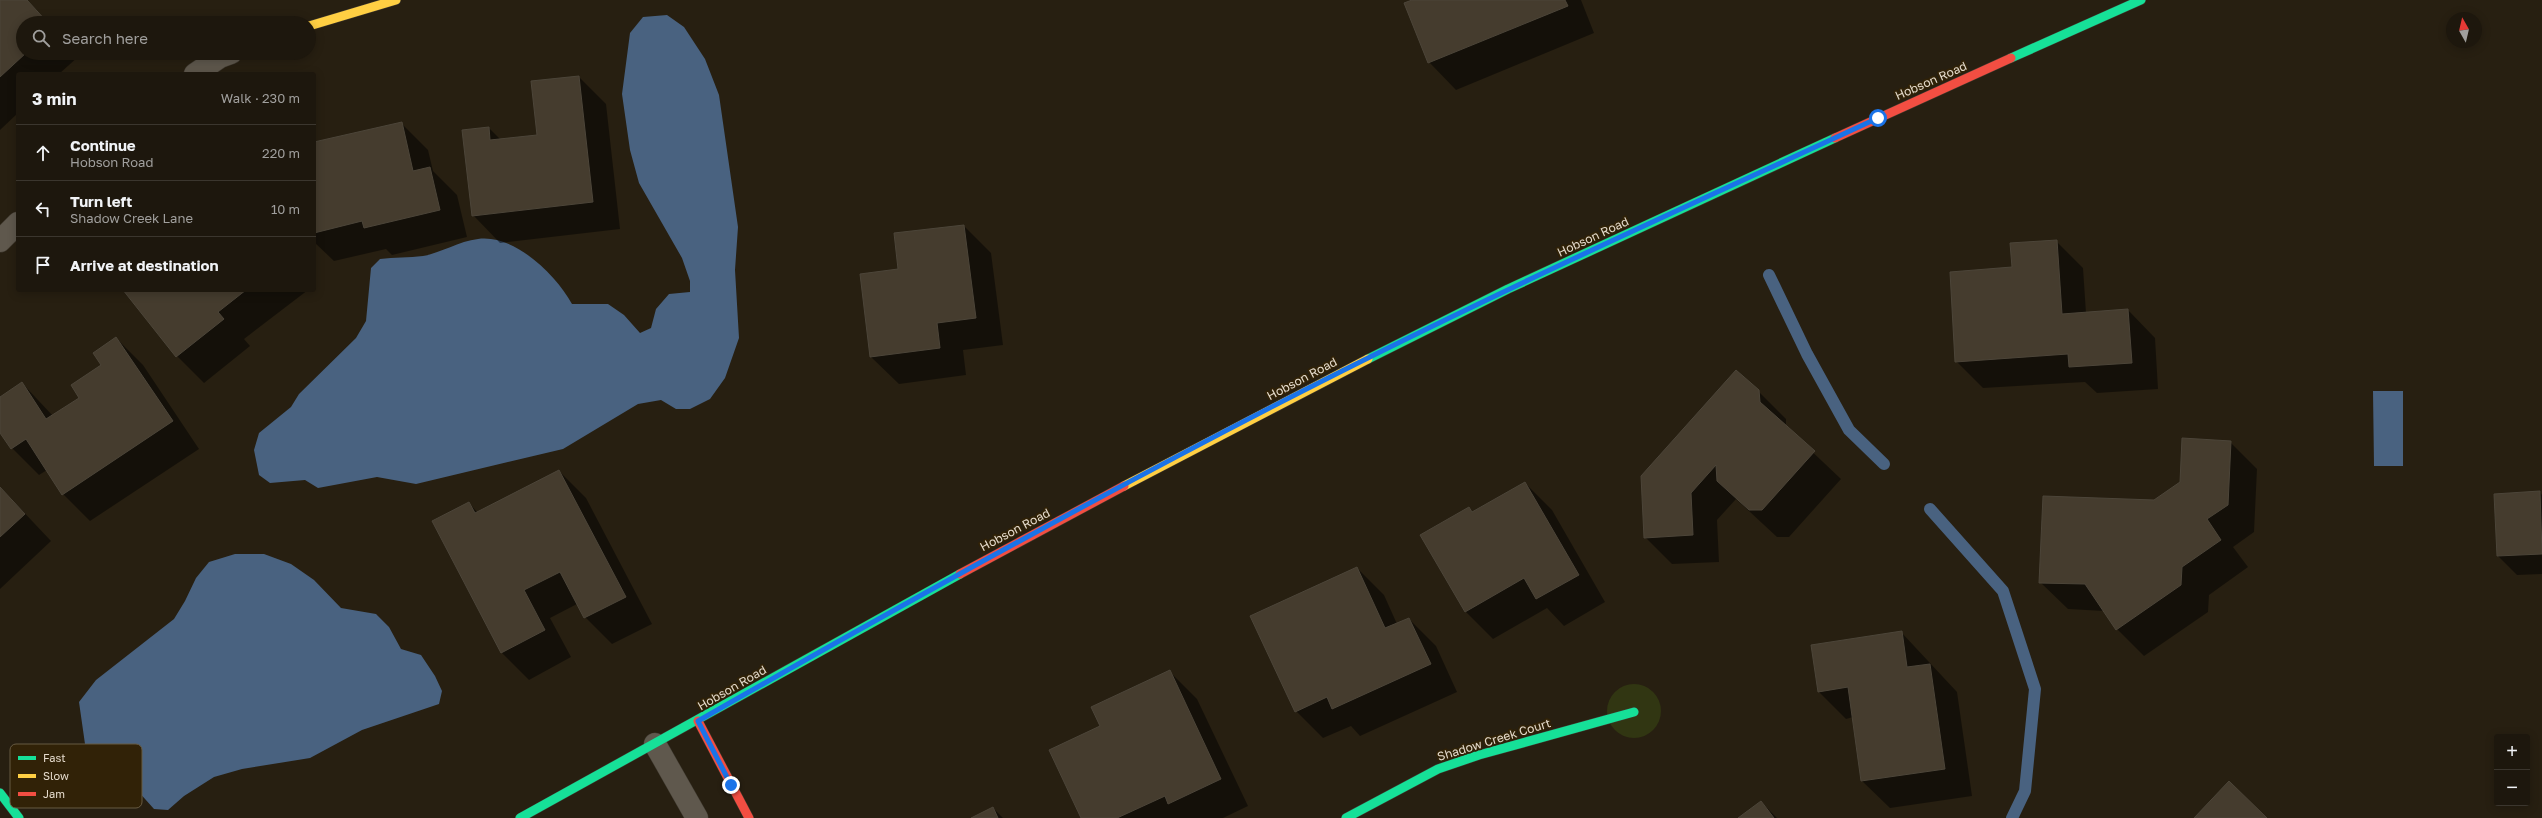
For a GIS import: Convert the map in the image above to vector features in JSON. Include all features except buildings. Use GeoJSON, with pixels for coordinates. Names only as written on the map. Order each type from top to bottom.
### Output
{"type":"FeatureCollection","features":[{"type":"Feature","properties":{"kind":"main road"},"geometry":{"type":"LineString","coordinates":[[316,24],[370,6],[396,0]]}},
{"type":"Feature","properties":{"kind":"main road","name":"Hobson Road"},"geometry":{"type":"LineString","coordinates":[[520,818],[698,721],[1023,539],[1339,373],[1508,289],[1878,118],[2141,0]]}},
{"type":"Feature","properties":{"kind":"main road","name":"Shadow Creek Court"},"geometry":{"type":"LineString","coordinates":[[1346,818],[1438,769],[1479,755],[1634,712]]}},
{"type":"Feature","properties":{"kind":"main road"},"geometry":{"type":"LineString","coordinates":[[698,721],[749,818]]}},
{"type":"Feature","properties":{"kind":"main road"},"geometry":{"type":"LineString","coordinates":[[0,793],[10,806]]}},
{"type":"Feature","properties":{"kind":"main road"},"geometry":{"type":"LineString","coordinates":[[11,808],[19,818]]}},
{"type":"Feature","properties":{"kind":"street"},"geometry":{"type":"LineString","coordinates":[[198,72],[216,60]]}},
{"type":"Feature","properties":{"kind":"street"},"geometry":{"type":"LineString","coordinates":[[0,241],[16,225]]}},
{"type":"Feature","properties":{"kind":"street"},"geometry":{"type":"LineString","coordinates":[[655,744],[697,818]]}},
{"type":"Feature","properties":{"kind":"green space"},"geometry":{"type":"Polygon","coordinates":[[[1634,684],[1644,686],[1653,692],[1659,701],[1661,711],[1659,721],[1653,730],[1644,736],[1634,738],[1624,736],[1615,730],[1609,721],[1607,711],[1609,701],[1615,692],[1624,686],[1634,684]]]}},
{"type":"Feature","properties":{"kind":"water"},"geometry":{"type":"Polygon","coordinates":[[[667,15],[684,27],[705,59],[719,95],[738,227],[735,270],[739,338],[725,378],[710,399],[690,409],[676,409],[661,400],[638,404],[563,449],[416,484],[377,477],[318,488],[305,480],[270,483],[259,475],[254,450],[259,433],[291,407],[299,394],[356,338],[366,321],[371,268],[380,259],[423,256],[471,240],[492,239],[506,243],[533,259],[556,281],[572,304],[608,304],[624,315],[640,333],[651,328],[656,309],[669,294],[690,292],[690,281],[682,258],[639,183],[630,150],[622,94],[630,33],[643,17],[667,15]]]}},
{"type":"Feature","properties":{"kind":"water"},"geometry":{"type":"Polygon","coordinates":[[[2373,391],[2403,391],[2403,466],[2374,466],[2373,391]]]}},
{"type":"Feature","properties":{"kind":"water"},"geometry":{"type":"Polygon","coordinates":[[[235,554],[264,554],[291,564],[314,580],[341,608],[376,614],[389,627],[401,649],[421,655],[435,676],[442,691],[439,704],[362,730],[310,758],[242,769],[214,777],[184,796],[168,810],[154,809],[142,796],[142,744],[85,744],[79,702],[96,680],[174,619],[196,578],[209,562],[235,554]]]}},
{"type":"Feature","properties":{"kind":"waterway"},"geometry":{"type":"LineString","coordinates":[[1769,275],[1807,354],[1849,430],[1884,464]]}},
{"type":"Feature","properties":{"kind":"waterway"},"geometry":{"type":"LineString","coordinates":[[1930,509],[2003,591],[2035,689],[2025,791],[2012,818]]}},
{"type":"Feature","properties":{"kind":"traffic: fast"},"geometry":{"type":"LineString","coordinates":[[2011,58],[2141,0]]}},
{"type":"Feature","properties":{"kind":"traffic: fast"},"geometry":{"type":"LineString","coordinates":[[1368,359],[1508,289],[1835,138]]}},
{"type":"Feature","properties":{"kind":"traffic: fast"},"geometry":{"type":"LineString","coordinates":[[520,818],[960,574]]}},
{"type":"Feature","properties":{"kind":"traffic: fast"},"geometry":{"type":"LineString","coordinates":[[1346,818],[1438,769],[1479,755],[1634,712]]}},
{"type":"Feature","properties":{"kind":"traffic: fast"},"geometry":{"type":"LineString","coordinates":[[0,793],[10,806]]}},
{"type":"Feature","properties":{"kind":"traffic: fast"},"geometry":{"type":"LineString","coordinates":[[11,808],[19,818]]}},
{"type":"Feature","properties":{"kind":"traffic: slow"},"geometry":{"type":"LineString","coordinates":[[316,24],[396,0]]}},
{"type":"Feature","properties":{"kind":"traffic: slow"},"geometry":{"type":"LineString","coordinates":[[1124,486],[1368,359]]}},
{"type":"Feature","properties":{"kind":"traffic: jam"},"geometry":{"type":"LineString","coordinates":[[1835,138],[2011,58]]}},
{"type":"Feature","properties":{"kind":"traffic: jam"},"geometry":{"type":"LineString","coordinates":[[960,574],[1124,486]]}},
{"type":"Feature","properties":{"kind":"traffic: jam"},"geometry":{"type":"LineString","coordinates":[[698,721],[749,818]]}},
{"type":"Feature","properties":{"kind":"route"},"geometry":{"type":"LineString","coordinates":[[731,785],[698,721],[1023,539],[1339,373],[1508,289],[1878,118]]}}]}
